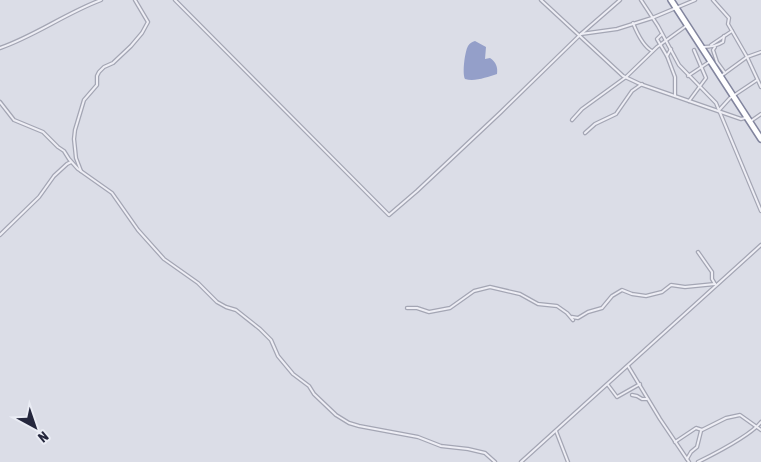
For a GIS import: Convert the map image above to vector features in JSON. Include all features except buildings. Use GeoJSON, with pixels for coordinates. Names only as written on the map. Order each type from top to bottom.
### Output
{"type":"FeatureCollection","features":[{"type":"Feature","properties":{"kind":"highway"},"geometry":{"type":"LineString","coordinates":[[671,0],[710,61],[723,74],[734,96],[761,139]]}},
{"type":"Feature","properties":{"kind":"street"},"geometry":{"type":"LineString","coordinates":[[0,48],[44,28],[76,10],[101,0]]}},
{"type":"Feature","properties":{"kind":"street"},"geometry":{"type":"LineString","coordinates":[[81,171],[76,158],[74,139],[84,100],[97,85],[98,73],[104,67],[113,63],[131,46],[149,22],[135,0]]}},
{"type":"Feature","properties":{"kind":"street"},"geometry":{"type":"LineString","coordinates":[[175,0],[389,215],[501,112],[580,35],[620,0]]}},
{"type":"Feature","properties":{"kind":"street"},"geometry":{"type":"LineString","coordinates":[[541,0],[580,35],[610,66],[626,77],[741,119],[749,119],[761,114]]}},
{"type":"Feature","properties":{"kind":"street"},"geometry":{"type":"LineString","coordinates":[[641,0],[679,65],[714,101],[720,111],[761,211]]}},
{"type":"Feature","properties":{"kind":"street"},"geometry":{"type":"LineString","coordinates":[[580,35],[617,30],[652,18],[688,1],[695,0]]}},
{"type":"Feature","properties":{"kind":"street"},"geometry":{"type":"LineString","coordinates":[[713,0],[729,18],[728,23],[761,87]]}},
{"type":"Feature","properties":{"kind":"street"},"geometry":{"type":"LineString","coordinates":[[633,23],[640,38],[650,51],[653,52]]}},
{"type":"Feature","properties":{"kind":"street"},"geometry":{"type":"LineString","coordinates":[[572,120],[582,108],[626,77],[661,44],[687,25]]}},
{"type":"Feature","properties":{"kind":"street"},"geometry":{"type":"LineString","coordinates":[[710,46],[732,31]]}},
{"type":"Feature","properties":{"kind":"street"},"geometry":{"type":"LineString","coordinates":[[662,35],[658,39],[675,77],[675,96]]}},
{"type":"Feature","properties":{"kind":"street"},"geometry":{"type":"LineString","coordinates":[[702,47],[714,46],[723,42],[724,36]]}},
{"type":"Feature","properties":{"kind":"street"},"geometry":{"type":"LineString","coordinates":[[714,46],[713,50],[723,74],[747,57],[761,52]]}},
{"type":"Feature","properties":{"kind":"street"},"geometry":{"type":"LineString","coordinates":[[667,56],[670,49]]}},
{"type":"Feature","properties":{"kind":"street"},"geometry":{"type":"LineString","coordinates":[[690,101],[706,78],[694,50]]}},
{"type":"Feature","properties":{"kind":"street"},"geometry":{"type":"LineString","coordinates":[[688,76],[710,61]]}},
{"type":"Feature","properties":{"kind":"street"},"geometry":{"type":"LineString","coordinates":[[720,111],[722,106],[734,96],[758,80]]}},
{"type":"Feature","properties":{"kind":"street"},"geometry":{"type":"LineString","coordinates":[[585,133],[595,124],[616,114],[632,91],[642,84]]}},
{"type":"Feature","properties":{"kind":"street"},"geometry":{"type":"LineString","coordinates":[[0,102],[14,120],[43,132],[66,152],[71,162],[81,171],[116,197],[138,230],[160,256],[198,283],[217,302],[236,310],[260,329],[271,340],[280,358],[293,374],[309,386],[314,394],[333,413],[356,425],[418,437],[441,446],[468,449],[485,454],[495,462]]}},
{"type":"Feature","properties":{"kind":"street"},"geometry":{"type":"LineString","coordinates":[[0,235],[40,197],[54,176],[71,162]]}},
{"type":"Feature","properties":{"kind":"street"},"geometry":{"type":"LineString","coordinates":[[522,462],[761,245]]}},
{"type":"Feature","properties":{"kind":"street"},"geometry":{"type":"LineString","coordinates":[[698,252],[712,272],[712,279],[716,284]]}},
{"type":"Feature","properties":{"kind":"street"},"geometry":{"type":"LineString","coordinates":[[570,316],[578,318],[588,312],[602,308],[612,296],[622,290],[646,296],[662,292],[671,285],[685,287],[716,284]]}},
{"type":"Feature","properties":{"kind":"street"},"geometry":{"type":"LineString","coordinates":[[407,308],[417,308],[428,312],[450,308],[474,290],[490,287],[520,294],[538,304],[557,306],[573,320]]}},
{"type":"Feature","properties":{"kind":"street"},"geometry":{"type":"LineString","coordinates":[[628,366],[647,399],[688,461]]}},
{"type":"Feature","properties":{"kind":"street"},"geometry":{"type":"LineString","coordinates":[[608,385],[617,397],[640,384]]}},
{"type":"Feature","properties":{"kind":"street"},"geometry":{"type":"LineString","coordinates":[[632,395],[647,399]]}},
{"type":"Feature","properties":{"kind":"street"},"geometry":{"type":"LineString","coordinates":[[675,442],[695,429],[701,430],[726,418],[740,415],[761,430]]}},
{"type":"Feature","properties":{"kind":"street"},"geometry":{"type":"LineString","coordinates":[[698,462],[721,450],[761,422]]}},
{"type":"Feature","properties":{"kind":"street"},"geometry":{"type":"LineString","coordinates":[[688,461],[691,452],[697,447],[701,430]]}},
{"type":"Feature","properties":{"kind":"street"},"geometry":{"type":"LineString","coordinates":[[556,431],[568,462]]}},
{"type":"Feature","properties":{"kind":"water"},"geometry":{"type":"Polygon","coordinates":[[[475,41],[486,47],[485,59],[490,58],[494,61],[497,67],[497,74],[477,80],[465,79],[466,52],[469,45],[475,41]]]}}]}
